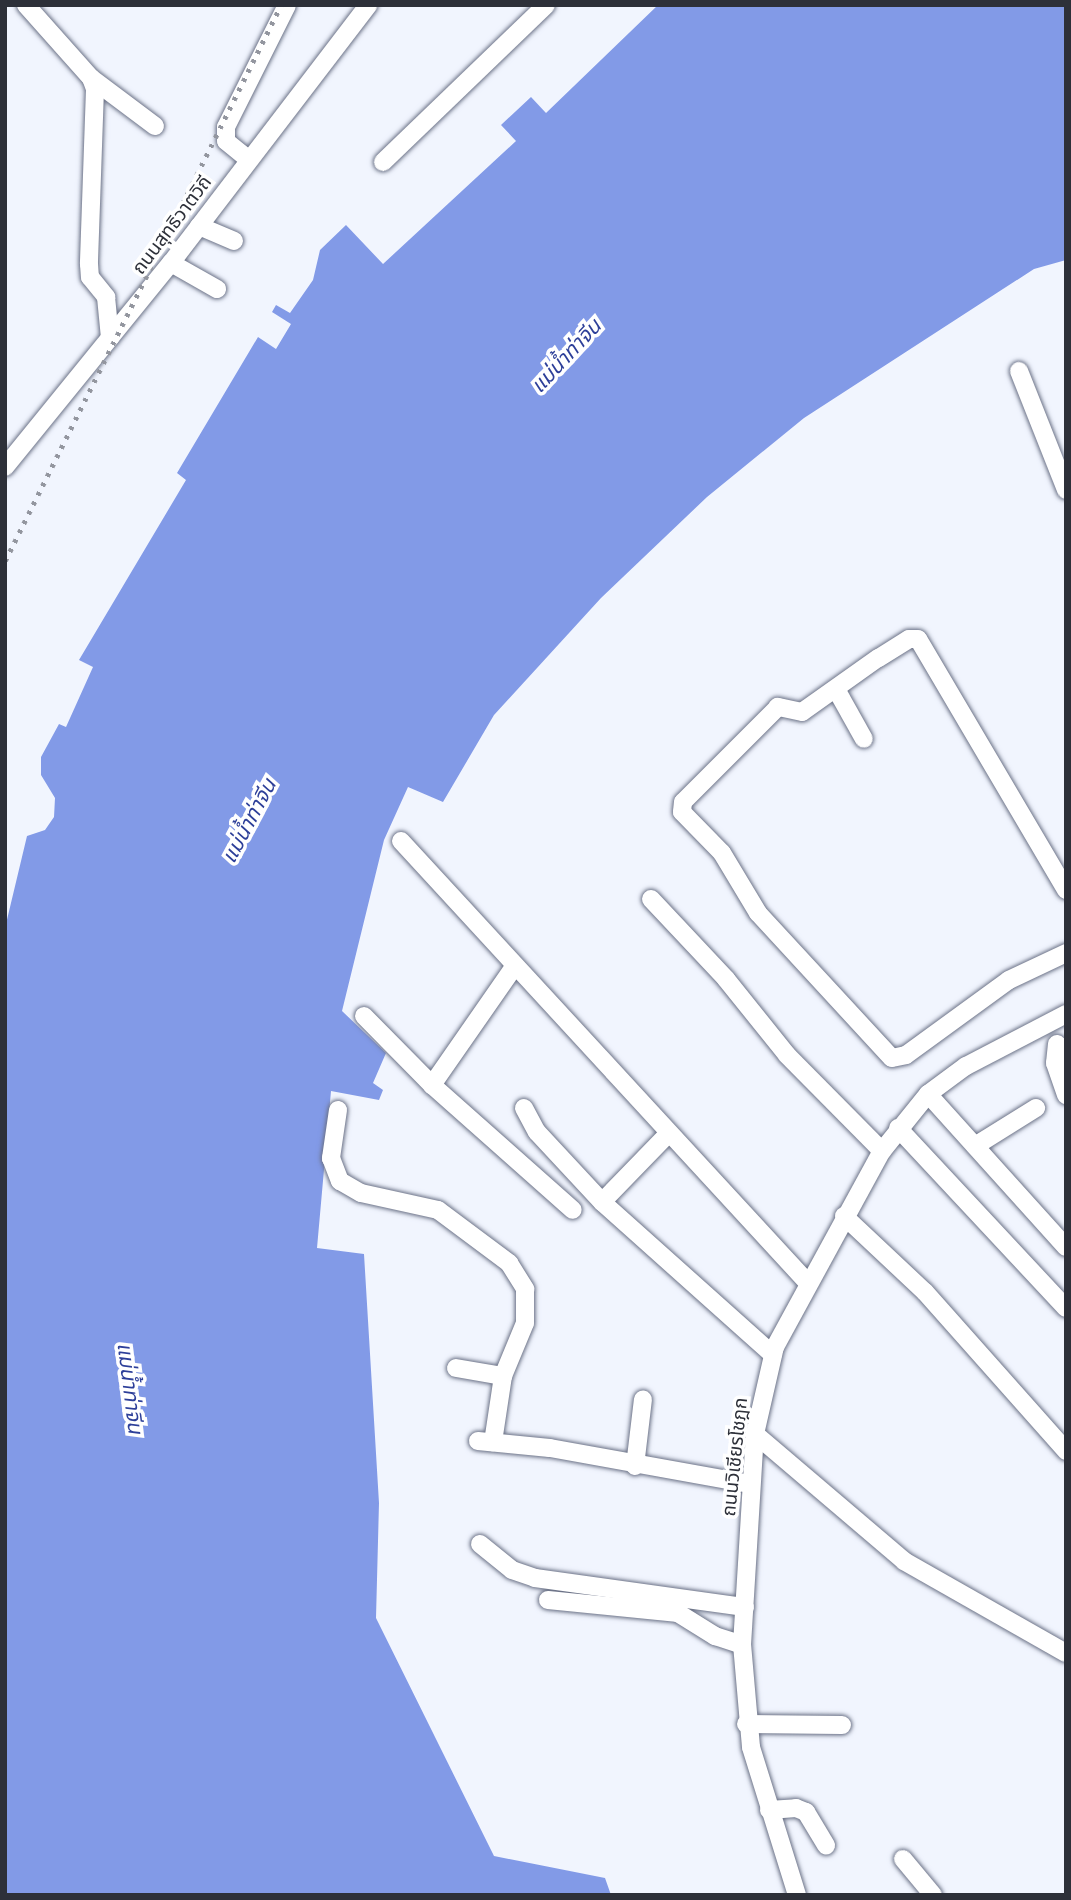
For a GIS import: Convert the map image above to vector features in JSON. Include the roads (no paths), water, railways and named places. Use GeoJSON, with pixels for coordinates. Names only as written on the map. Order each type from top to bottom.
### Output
{"type":"FeatureCollection","features":[{"type":"Feature","properties":{"kind":"street"},"geometry":{"type":"LineString","coordinates":[[26,5],[91,78],[155,126]]}},
{"type":"Feature","properties":{"kind":"street"},"geometry":{"type":"LineString","coordinates":[[248,159],[226,141],[226,127],[287,5]]}},
{"type":"Feature","properties":{"kind":"street","name":"ถนนสุทธิวาตวิถี"},"geometry":{"type":"LineString","coordinates":[[5,467],[171,263],[368,5]]}},
{"type":"Feature","properties":{"kind":"street"},"geometry":{"type":"LineString","coordinates":[[383,162],[546,5]]}},
{"type":"Feature","properties":{"kind":"street"},"geometry":{"type":"LineString","coordinates":[[91,78],[95,89],[89,264],[95,286],[106,297],[110,338]]}},
{"type":"Feature","properties":{"kind":"street"},"geometry":{"type":"LineString","coordinates":[[199,226],[234,241]]}},
{"type":"Feature","properties":{"kind":"street"},"geometry":{"type":"LineString","coordinates":[[171,263],[217,289]]}},
{"type":"Feature","properties":{"kind":"street"},"geometry":{"type":"LineString","coordinates":[[1019,371],[1066,490]]}},
{"type":"Feature","properties":{"kind":"street"},"geometry":{"type":"LineString","coordinates":[[1066,890],[918,639],[909,639],[802,712],[778,707],[682,802],[682,812],[722,853],[758,913],[892,1058],[906,1055],[1009,980],[1066,953]]}},
{"type":"Feature","properties":{"kind":"street"},"geometry":{"type":"LineString","coordinates":[[836,689],[864,739]]}},
{"type":"Feature","properties":{"kind":"street"},"geometry":{"type":"LineString","coordinates":[[401,841],[667,1135],[807,1282]]}},
{"type":"Feature","properties":{"kind":"street"},"geometry":{"type":"LineString","coordinates":[[650,899],[806,1076],[881,1151]]}},
{"type":"Feature","properties":{"kind":"street"},"geometry":{"type":"LineString","coordinates":[[432,1085],[514,967]]}},
{"type":"Feature","properties":{"kind":"street","name":"ถนนวิเชียรโชฎก"},"geometry":{"type":"LineString","coordinates":[[797,1893],[769,1810],[746,1724],[742,1646],[755,1434],[773,1355],[807,1282],[881,1151],[898,1128],[928,1094],[966,1066],[1066,1014]]}},
{"type":"Feature","properties":{"kind":"street"},"geometry":{"type":"LineString","coordinates":[[364,1016],[432,1085],[573,1210]]}},
{"type":"Feature","properties":{"kind":"street"},"geometry":{"type":"LineString","coordinates":[[1045,1024],[1062,1042],[1055,1062],[1066,1095]]}},
{"type":"Feature","properties":{"kind":"street"},"geometry":{"type":"LineString","coordinates":[[928,1094],[1066,1247]]}},
{"type":"Feature","properties":{"kind":"street"},"geometry":{"type":"LineString","coordinates":[[524,1108],[537,1132],[602,1202],[773,1355]]}},
{"type":"Feature","properties":{"kind":"street"},"geometry":{"type":"LineString","coordinates":[[975,1146],[1036,1108]]}},
{"type":"Feature","properties":{"kind":"street"},"geometry":{"type":"LineString","coordinates":[[338,1111],[331,1158],[340,1181],[361,1193],[438,1210],[509,1263],[519,1277],[527,1312],[503,1376],[486,1441],[751,1484]]}},
{"type":"Feature","properties":{"kind":"street"},"geometry":{"type":"LineString","coordinates":[[898,1128],[1066,1308]]}},
{"type":"Feature","properties":{"kind":"street"},"geometry":{"type":"LineString","coordinates":[[602,1202],[667,1135]]}},
{"type":"Feature","properties":{"kind":"street"},"geometry":{"type":"LineString","coordinates":[[844,1216],[925,1292],[1066,1451]]}},
{"type":"Feature","properties":{"kind":"street"},"geometry":{"type":"LineString","coordinates":[[456,1368],[503,1376]]}},
{"type":"Feature","properties":{"kind":"street"},"geometry":{"type":"LineString","coordinates":[[635,1466],[643,1399]]}},
{"type":"Feature","properties":{"kind":"street"},"geometry":{"type":"LineString","coordinates":[[755,1434],[904,1561],[1066,1653]]}},
{"type":"Feature","properties":{"kind":"street"},"geometry":{"type":"LineString","coordinates":[[480,1544],[512,1570],[535,1578],[745,1607]]}},
{"type":"Feature","properties":{"kind":"street"},"geometry":{"type":"LineString","coordinates":[[548,1600],[677,1613],[715,1636],[742,1646]]}},
{"type":"Feature","properties":{"kind":"street"},"geometry":{"type":"LineString","coordinates":[[746,1724],[842,1725]]}},
{"type":"Feature","properties":{"kind":"street"},"geometry":{"type":"LineString","coordinates":[[769,1810],[796,1808],[806,1812],[826,1845]]}},
{"type":"Feature","properties":{"kind":"street"},"geometry":{"type":"LineString","coordinates":[[903,1859],[933,1895]]}},
{"type":"Feature","properties":{"kind":"water","name":"แม่น้ำท่าจีน"},"geometry":{"type":"Polygon","coordinates":[[[658,5],[1066,5],[1066,260],[1034,269],[804,418],[707,497],[601,598],[494,715],[443,802],[408,787],[384,840],[342,1011],[386,1053],[373,1083],[383,1090],[379,1100],[331,1091],[317,1248],[364,1254],[379,1503],[376,1618],[494,1856],[605,1878],[611,1895],[5,1895],[5,928],[27,836],[45,830],[54,817],[55,798],[41,775],[41,757],[59,724],[66,727],[93,667],[79,660],[186,480],[177,473],[258,337],[276,349],[291,324],[272,312],[276,305],[290,313],[313,280],[320,250],[346,225],[383,264],[516,141],[501,125],[531,97],[546,113],[658,5]]]}},
{"type":"Feature","properties":{"kind":"railway"},"geometry":{"type":"LineString","coordinates":[[5,561],[281,5]]}}]}
